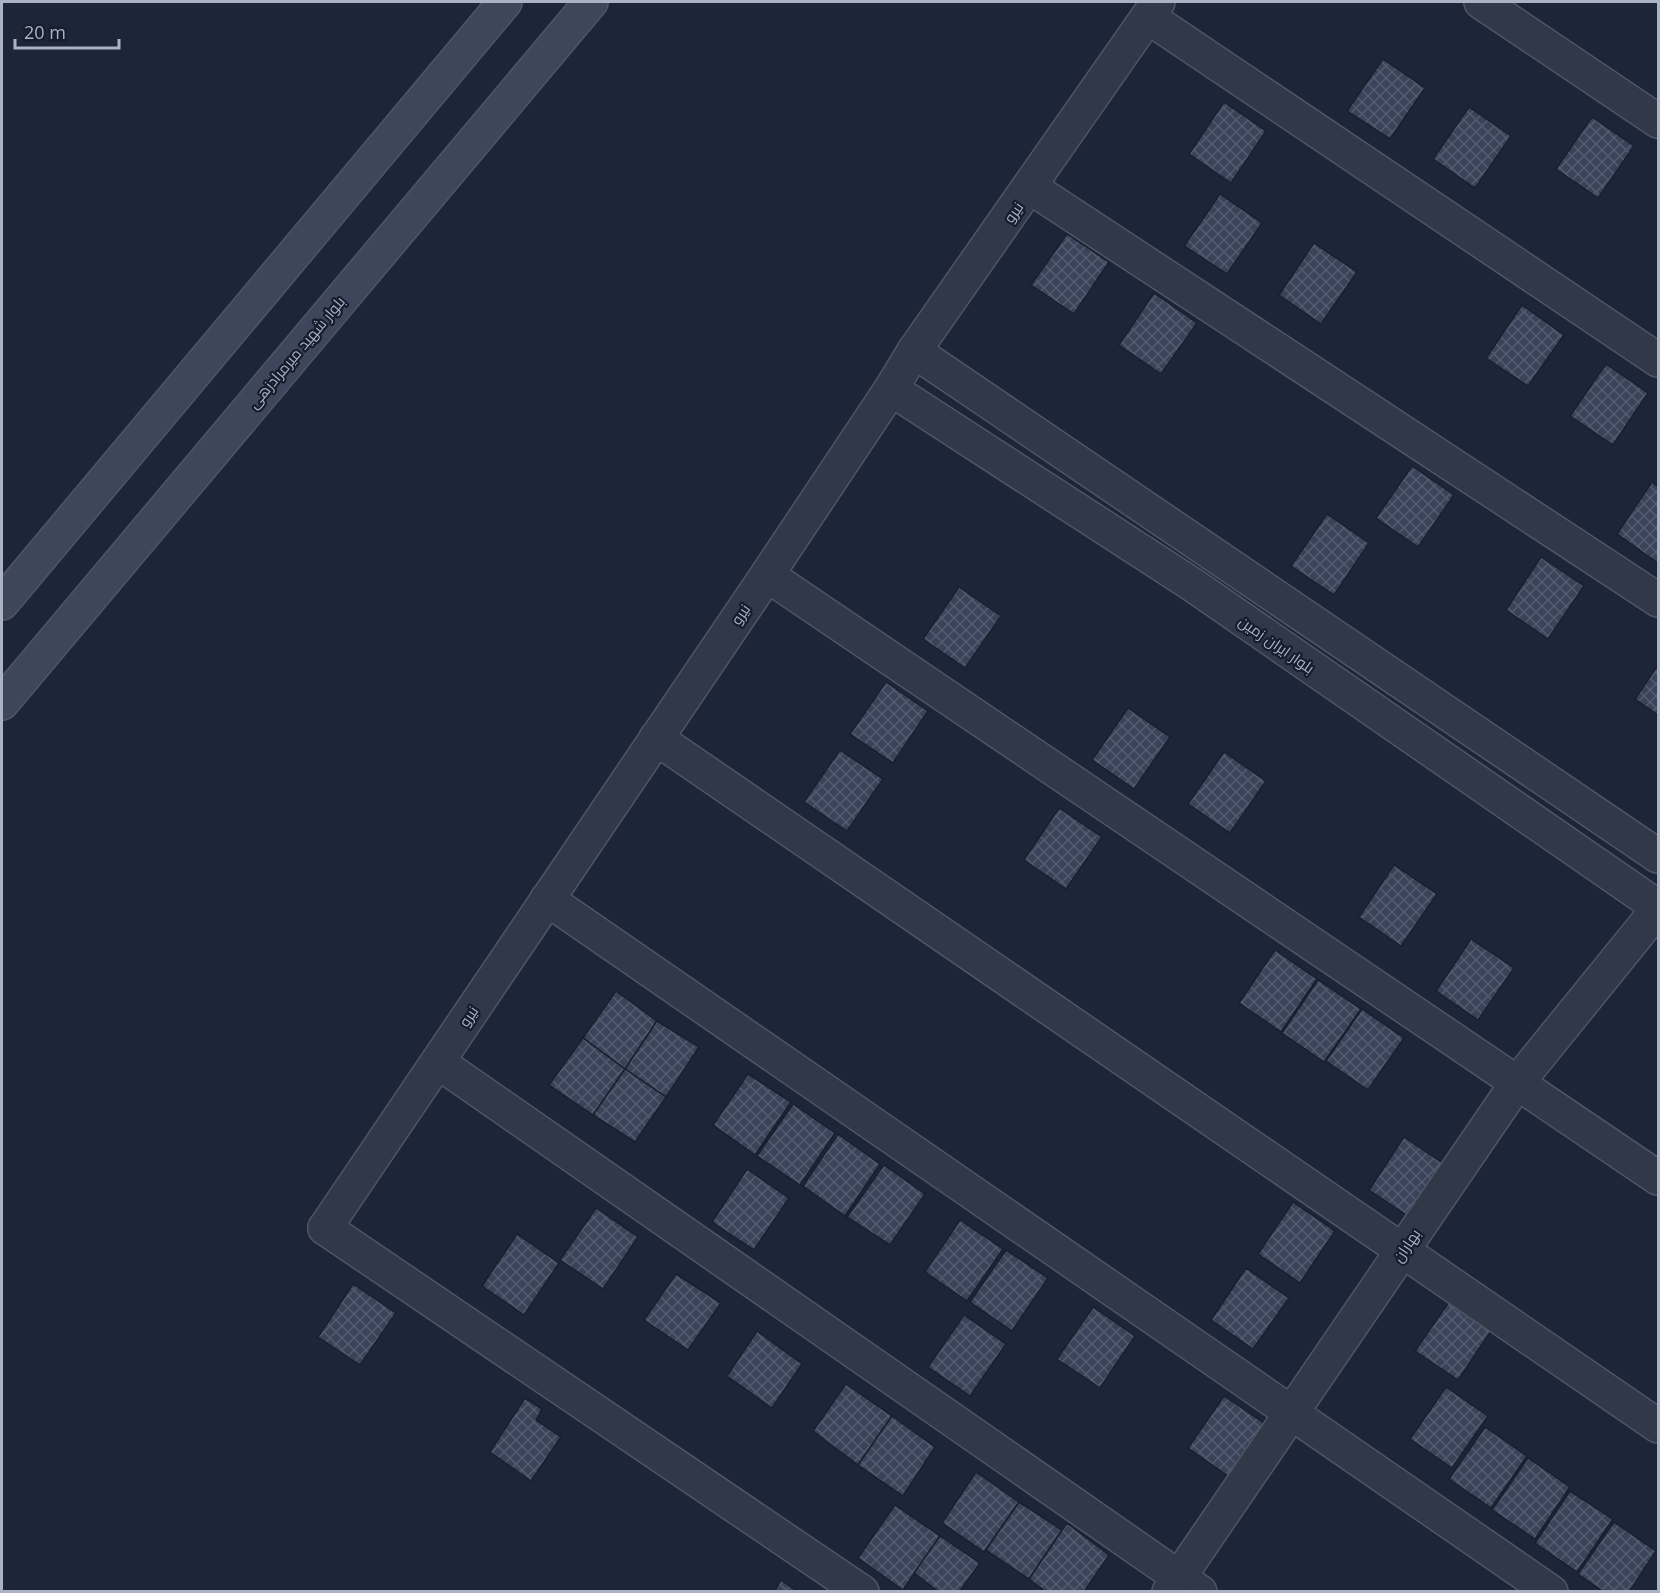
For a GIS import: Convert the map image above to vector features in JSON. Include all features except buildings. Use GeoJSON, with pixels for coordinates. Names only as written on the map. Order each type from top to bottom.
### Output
{"type":"FeatureCollection","features":[{"type":"Feature","properties":{"kind":"main road"},"geometry":{"type":"LineString","coordinates":[[2,603],[505,2]]}},
{"type":"Feature","properties":{"kind":"main road","name":"بلوار شهید میرمرادزهی"},"geometry":{"type":"LineString","coordinates":[[2,703],[591,2]]}},
{"type":"Feature","properties":{"kind":"street"},"geometry":{"type":"LineString","coordinates":[[1481,2],[1659,121]]}},
{"type":"Feature","properties":{"kind":"street"},"geometry":{"type":"LineString","coordinates":[[1153,9],[1659,360]]}},
{"type":"Feature","properties":{"kind":"street","name":"نیرو"},"geometry":{"type":"LineString","coordinates":[[862,1592],[325,1228],[767,575],[914,351],[1153,9]]}},
{"type":"Feature","properties":{"kind":"street"},"geometry":{"type":"LineString","coordinates":[[1030,187],[1659,600]]}},
{"type":"Feature","properties":{"kind":"street"},"geometry":{"type":"LineString","coordinates":[[914,351],[1659,856]]}},
{"type":"Feature","properties":{"kind":"street","name":"بلوار ایران زمین"},"geometry":{"type":"LineString","coordinates":[[891,388],[1193,585],[1659,908]]}},
{"type":"Feature","properties":{"kind":"street"},"geometry":{"type":"LineString","coordinates":[[767,575],[1659,1178]]}},
{"type":"Feature","properties":{"kind":"street"},"geometry":{"type":"LineString","coordinates":[[656,738],[1659,1425]]}},
{"type":"Feature","properties":{"kind":"street"},"geometry":{"type":"LineString","coordinates":[[547,899],[1551,1592]]}},
{"type":"Feature","properties":{"kind":"street","name":"بهاران"},"geometry":{"type":"LineString","coordinates":[[1182,1587],[1291,1412],[1517,1083],[1659,908]]}},
{"type":"Feature","properties":{"kind":"street"},"geometry":{"type":"LineString","coordinates":[[438,1062],[1182,1587]]}}]}
